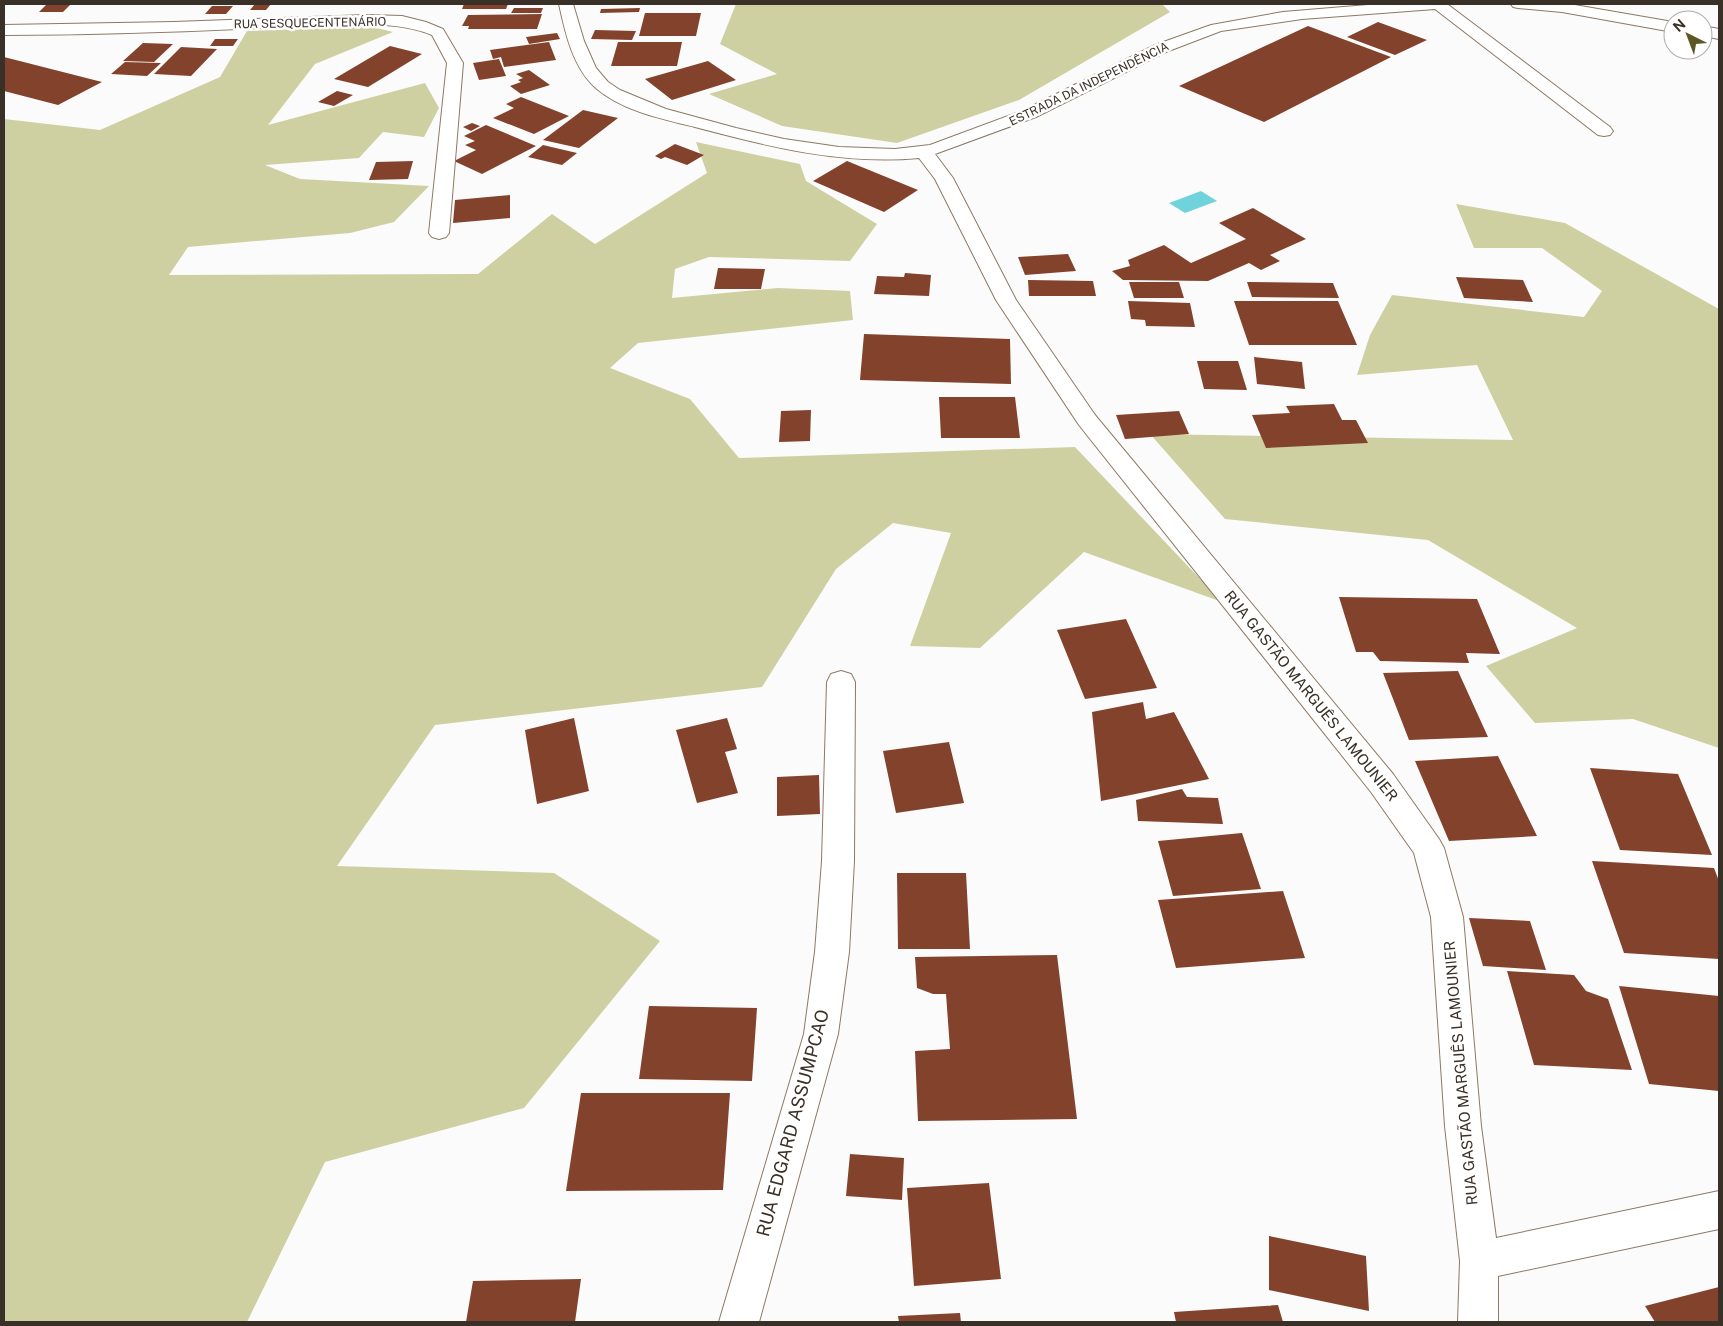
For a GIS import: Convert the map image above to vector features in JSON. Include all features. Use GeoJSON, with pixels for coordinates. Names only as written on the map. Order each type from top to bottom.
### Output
{"type":"FeatureCollection","features":[{"type":"Feature","properties":{"kind":"street","name":"ESTRADA DA INDEPENDÊNCIA"},"geometry":{"type":"LineString","coordinates":[[566,4],[581,52],[594,77],[618,96],[651,109],[737,134],[846,154],[924,152],[1008,123],[1070,95],[1160,49],[1215,28],[1245,22],[1317,13],[1438,4]]}},
{"type":"Feature","properties":{"kind":"street"},"geometry":{"type":"LineString","coordinates":[[1438,4],[1604,131]]}},
{"type":"Feature","properties":{"kind":"street"},"geometry":{"type":"LineString","coordinates":[[1518,4],[1562,7],[1663,25]]}},
{"type":"Feature","properties":{"kind":"street","name":"RUA SESQUECENTENÁRIO"},"geometry":{"type":"LineString","coordinates":[[4,30],[366,20],[421,25],[438,32],[455,63],[439,233]]}},
{"type":"Feature","properties":{"kind":"street","name":"RUA GASTÃO MARGUÊS LAMOUNIER"},"geometry":{"type":"LineString","coordinates":[[924,152],[944,178],[1006,300],[1087,420],[1382,783],[1428,848],[1447,917],[1463,1126],[1480,1261],[1478,1322]]}},
{"type":"Feature","properties":{"kind":"street","name":"RUA EDGARD ASSUMPCAO"},"geometry":{"type":"LineString","coordinates":[[739,1322],[821,1034],[832,952],[837,870],[841,682]]}},
{"type":"Feature","properties":{"kind":"street"},"geometry":{"type":"LineString","coordinates":[[1480,1261],[1719,1210]]}},
{"type":"Feature","properties":{"kind":"green space"},"geometry":{"type":"Polygon","coordinates":[[[736,4],[1162,4],[1170,12],[1019,100],[897,143],[782,126],[709,94],[777,74],[720,44],[736,4]]]}},
{"type":"Feature","properties":{"kind":"green space"},"geometry":{"type":"Polygon","coordinates":[[[369,26],[393,32],[315,64],[268,125],[425,83],[439,108],[424,137],[383,132],[359,158],[265,165],[300,179],[429,186],[394,222],[350,233],[188,247],[169,275],[478,274],[552,214],[595,244],[707,173],[696,142],[800,164],[806,181],[877,224],[850,261],[709,257],[675,269],[672,298],[778,288],[850,291],[853,320],[638,343],[610,368],[690,399],[739,458],[1075,447],[1222,602],[1084,552],[980,648],[910,646],[951,533],[893,523],[836,569],[762,687],[435,725],[337,866],[554,873],[660,941],[524,1108],[325,1162],[247,1322],[4,1322],[4,119],[100,130],[220,77],[247,31],[369,26]]]}},
{"type":"Feature","properties":{"kind":"green space"},"geometry":{"type":"Polygon","coordinates":[[[1456,204],[1565,223],[1719,309],[1719,748],[1633,719],[1535,723],[1486,666],[1577,628],[1428,540],[1225,519],[1150,434],[1513,440],[1477,365],[1357,375],[1370,335],[1392,295],[1584,317],[1602,291],[1542,248],[1474,248],[1456,204]]]}},
{"type":"Feature","properties":{"kind":"water"},"geometry":{"type":"Polygon","coordinates":[[[1201,191],[1217,201],[1185,213],[1169,203],[1201,191]]]}},
{"type":"Feature","properties":{"kind":"building"},"geometry":{"type":"Polygon","coordinates":[[[47,4],[71,4],[63,12],[39,12],[47,4]]]}},
{"type":"Feature","properties":{"kind":"building"},"geometry":{"type":"Polygon","coordinates":[[[255,4],[271,4],[266,10],[250,10],[255,4]]]}},
{"type":"Feature","properties":{"kind":"building"},"geometry":{"type":"Polygon","coordinates":[[[464,4],[508,4],[506,9],[462,9],[464,4]]]}},
{"type":"Feature","properties":{"kind":"building"},"geometry":{"type":"Polygon","coordinates":[[[212,6],[233,6],[226,14],[205,14],[212,6]]]}},
{"type":"Feature","properties":{"kind":"building"},"geometry":{"type":"Polygon","coordinates":[[[514,8],[543,8],[541,13],[511,13],[514,8]]]}},
{"type":"Feature","properties":{"kind":"building"},"geometry":{"type":"Polygon","coordinates":[[[640,8],[639,12],[600,13],[601,9],[640,8]]]}},
{"type":"Feature","properties":{"kind":"building"},"geometry":{"type":"Polygon","coordinates":[[[645,13],[701,13],[696,36],[639,36],[645,13]]]}},
{"type":"Feature","properties":{"kind":"building"},"geometry":{"type":"Polygon","coordinates":[[[542,14],[537,29],[468,29],[469,26],[462,26],[468,15],[542,14]]]}},
{"type":"Feature","properties":{"kind":"building"},"geometry":{"type":"Polygon","coordinates":[[[1378,22],[1427,40],[1395,55],[1347,37],[1378,22]]]}},
{"type":"Feature","properties":{"kind":"building"},"geometry":{"type":"Polygon","coordinates":[[[1308,26],[1391,57],[1264,122],[1179,86],[1308,26]]]}},
{"type":"Feature","properties":{"kind":"building"},"geometry":{"type":"Polygon","coordinates":[[[595,30],[636,31],[632,40],[591,39],[595,30]]]}},
{"type":"Feature","properties":{"kind":"building"},"geometry":{"type":"Polygon","coordinates":[[[557,33],[560,39],[529,44],[526,37],[557,33]]]}},
{"type":"Feature","properties":{"kind":"building"},"geometry":{"type":"Polygon","coordinates":[[[215,39],[238,39],[233,46],[210,46],[215,39]]]}},
{"type":"Feature","properties":{"kind":"building"},"geometry":{"type":"Polygon","coordinates":[[[549,42],[556,60],[504,67],[501,57],[493,59],[490,50],[549,42]]]}},
{"type":"Feature","properties":{"kind":"building"},"geometry":{"type":"Polygon","coordinates":[[[618,42],[682,42],[677,66],[611,66],[618,42]]]}},
{"type":"Feature","properties":{"kind":"building"},"geometry":{"type":"Polygon","coordinates":[[[143,43],[173,44],[154,62],[123,61],[143,43]]]}},
{"type":"Feature","properties":{"kind":"building"},"geometry":{"type":"Polygon","coordinates":[[[390,46],[422,54],[368,87],[334,79],[390,46]]]}},
{"type":"Feature","properties":{"kind":"building"},"geometry":{"type":"Polygon","coordinates":[[[181,47],[217,49],[191,76],[154,74],[181,47]]]}},
{"type":"Feature","properties":{"kind":"building"},"geometry":{"type":"Polygon","coordinates":[[[4,57],[102,82],[58,105],[4,91],[4,57]]]}},
{"type":"Feature","properties":{"kind":"building"},"geometry":{"type":"Polygon","coordinates":[[[499,59],[506,76],[479,80],[473,63],[499,59]]]}},
{"type":"Feature","properties":{"kind":"building"},"geometry":{"type":"Polygon","coordinates":[[[708,61],[736,80],[672,100],[645,79],[708,61]]]}},
{"type":"Feature","properties":{"kind":"building"},"geometry":{"type":"Polygon","coordinates":[[[125,62],[161,63],[147,76],[111,74],[125,62]]]}},
{"type":"Feature","properties":{"kind":"building"},"geometry":{"type":"Polygon","coordinates":[[[529,70],[550,85],[521,94],[510,86],[521,82],[518,80],[523,78],[516,74],[529,70]]]}},
{"type":"Feature","properties":{"kind":"building"},"geometry":{"type":"Polygon","coordinates":[[[337,91],[353,95],[334,106],[318,102],[337,91]]]}},
{"type":"Feature","properties":{"kind":"building"},"geometry":{"type":"Polygon","coordinates":[[[521,97],[569,116],[534,134],[493,118],[514,108],[506,104],[521,97]]]}},
{"type":"Feature","properties":{"kind":"building"},"geometry":{"type":"Polygon","coordinates":[[[583,110],[618,118],[579,148],[543,140],[583,110]]]}},
{"type":"Feature","properties":{"kind":"building"},"geometry":{"type":"Polygon","coordinates":[[[472,123],[480,126],[471,131],[463,127],[472,123]]]}},
{"type":"Feature","properties":{"kind":"building"},"geometry":{"type":"Polygon","coordinates":[[[486,125],[536,146],[482,174],[454,161],[476,150],[465,145],[475,141],[464,136],[486,125]]]}},
{"type":"Feature","properties":{"kind":"building"},"geometry":{"type":"Polygon","coordinates":[[[675,144],[704,155],[687,165],[665,157],[661,159],[655,156],[675,144]]]}},
{"type":"Feature","properties":{"kind":"building"},"geometry":{"type":"Polygon","coordinates":[[[543,145],[577,153],[562,165],[528,157],[543,145]]]}},
{"type":"Feature","properties":{"kind":"building"},"geometry":{"type":"Polygon","coordinates":[[[413,161],[408,179],[369,180],[376,162],[413,161]]]}},
{"type":"Feature","properties":{"kind":"building"},"geometry":{"type":"Polygon","coordinates":[[[847,161],[918,190],[884,212],[813,181],[847,161]]]}},
{"type":"Feature","properties":{"kind":"building"},"geometry":{"type":"Polygon","coordinates":[[[510,195],[510,218],[453,223],[455,200],[510,195]]]}},
{"type":"Feature","properties":{"kind":"building"},"geometry":{"type":"Polygon","coordinates":[[[1253,208],[1306,239],[1270,255],[1280,261],[1261,270],[1249,263],[1208,281],[1123,280],[1112,271],[1130,266],[1128,260],[1164,245],[1191,263],[1246,239],[1219,223],[1253,208]]]}},
{"type":"Feature","properties":{"kind":"building"},"geometry":{"type":"Polygon","coordinates":[[[1068,254],[1076,271],[1025,275],[1018,257],[1068,254]]]}},
{"type":"Feature","properties":{"kind":"building"},"geometry":{"type":"Polygon","coordinates":[[[718,268],[765,269],[761,289],[714,289],[718,268]]]}},
{"type":"Feature","properties":{"kind":"building"},"geometry":{"type":"Polygon","coordinates":[[[905,273],[931,275],[929,296],[874,294],[877,276],[904,277],[905,273]]]}},
{"type":"Feature","properties":{"kind":"building"},"geometry":{"type":"Polygon","coordinates":[[[1456,277],[1523,280],[1533,302],[1464,298],[1456,277]]]}},
{"type":"Feature","properties":{"kind":"building"},"geometry":{"type":"Polygon","coordinates":[[[1028,280],[1093,281],[1096,296],[1029,296],[1028,280]]]}},
{"type":"Feature","properties":{"kind":"building"},"geometry":{"type":"Polygon","coordinates":[[[1129,282],[1179,282],[1184,298],[1134,298],[1129,282]]]}},
{"type":"Feature","properties":{"kind":"building"},"geometry":{"type":"Polygon","coordinates":[[[1247,282],[1333,283],[1339,298],[1252,297],[1247,282]]]}},
{"type":"Feature","properties":{"kind":"building"},"geometry":{"type":"Polygon","coordinates":[[[1128,301],[1190,303],[1195,327],[1146,326],[1145,320],[1131,319],[1128,301]]]}},
{"type":"Feature","properties":{"kind":"building"},"geometry":{"type":"Polygon","coordinates":[[[1234,301],[1338,301],[1357,345],[1249,345],[1234,301]]]}},
{"type":"Feature","properties":{"kind":"building"},"geometry":{"type":"Polygon","coordinates":[[[864,334],[1010,339],[1011,384],[860,380],[864,334]]]}},
{"type":"Feature","properties":{"kind":"building"},"geometry":{"type":"Polygon","coordinates":[[[1254,357],[1302,362],[1305,389],[1257,384],[1254,357]]]}},
{"type":"Feature","properties":{"kind":"building"},"geometry":{"type":"Polygon","coordinates":[[[1197,361],[1238,361],[1247,390],[1204,389],[1197,361]]]}},
{"type":"Feature","properties":{"kind":"building"},"geometry":{"type":"Polygon","coordinates":[[[939,397],[1015,397],[1020,438],[941,438],[939,397]]]}},
{"type":"Feature","properties":{"kind":"building"},"geometry":{"type":"Polygon","coordinates":[[[1334,404],[1342,420],[1356,420],[1368,443],[1266,448],[1252,415],[1290,413],[1286,406],[1334,404]]]}},
{"type":"Feature","properties":{"kind":"building"},"geometry":{"type":"Polygon","coordinates":[[[811,410],[810,441],[779,442],[781,411],[811,410]]]}},
{"type":"Feature","properties":{"kind":"building"},"geometry":{"type":"Polygon","coordinates":[[[1179,411],[1189,434],[1125,439],[1116,415],[1179,411]]]}},
{"type":"Feature","properties":{"kind":"building"},"geometry":{"type":"Polygon","coordinates":[[[1339,597],[1477,599],[1500,654],[1466,653],[1469,663],[1380,661],[1373,652],[1356,652],[1339,597]]]}},
{"type":"Feature","properties":{"kind":"building"},"geometry":{"type":"Polygon","coordinates":[[[1126,619],[1157,688],[1085,699],[1057,630],[1126,619]]]}},
{"type":"Feature","properties":{"kind":"building"},"geometry":{"type":"Polygon","coordinates":[[[1458,671],[1488,737],[1409,740],[1383,673],[1458,671]]]}},
{"type":"Feature","properties":{"kind":"building"},"geometry":{"type":"Polygon","coordinates":[[[1143,702],[1146,719],[1174,712],[1209,779],[1101,801],[1092,712],[1143,702]]]}},
{"type":"Feature","properties":{"kind":"building"},"geometry":{"type":"Polygon","coordinates":[[[574,718],[589,791],[537,804],[525,730],[574,718]]]}},
{"type":"Feature","properties":{"kind":"building"},"geometry":{"type":"Polygon","coordinates":[[[727,718],[737,749],[725,752],[738,793],[697,803],[676,730],[727,718]]]}},
{"type":"Feature","properties":{"kind":"building"},"geometry":{"type":"Polygon","coordinates":[[[949,742],[964,803],[896,813],[883,751],[949,742]]]}},
{"type":"Feature","properties":{"kind":"building"},"geometry":{"type":"Polygon","coordinates":[[[1498,756],[1537,836],[1449,841],[1415,761],[1498,756]]]}},
{"type":"Feature","properties":{"kind":"building"},"geometry":{"type":"Polygon","coordinates":[[[1590,768],[1678,774],[1712,855],[1620,850],[1590,768]]]}},
{"type":"Feature","properties":{"kind":"building"},"geometry":{"type":"Polygon","coordinates":[[[819,775],[820,814],[777,816],[777,777],[819,775]]]}},
{"type":"Feature","properties":{"kind":"building"},"geometry":{"type":"Polygon","coordinates":[[[1182,789],[1187,797],[1218,798],[1223,824],[1138,821],[1136,800],[1182,789]]]}},
{"type":"Feature","properties":{"kind":"building"},"geometry":{"type":"Polygon","coordinates":[[[1242,833],[1261,889],[1173,896],[1158,841],[1242,833]]]}},
{"type":"Feature","properties":{"kind":"building"},"geometry":{"type":"Polygon","coordinates":[[[1592,861],[1714,868],[1719,881],[1719,959],[1624,953],[1592,861]]]}},
{"type":"Feature","properties":{"kind":"building"},"geometry":{"type":"Polygon","coordinates":[[[897,873],[966,873],[970,949],[898,949],[897,873]]]}},
{"type":"Feature","properties":{"kind":"building"},"geometry":{"type":"Polygon","coordinates":[[[1283,891],[1305,958],[1176,968],[1158,900],[1283,891]]]}},
{"type":"Feature","properties":{"kind":"building"},"geometry":{"type":"Polygon","coordinates":[[[1469,918],[1530,921],[1546,970],[1483,966],[1469,918]]]}},
{"type":"Feature","properties":{"kind":"building"},"geometry":{"type":"Polygon","coordinates":[[[1057,955],[1077,1119],[918,1121],[915,1051],[950,1049],[946,994],[933,994],[917,988],[915,957],[1057,955]]]}},
{"type":"Feature","properties":{"kind":"building"},"geometry":{"type":"Polygon","coordinates":[[[1507,971],[1574,975],[1586,991],[1608,999],[1632,1070],[1534,1065],[1507,971]]]}},
{"type":"Feature","properties":{"kind":"building"},"geometry":{"type":"Polygon","coordinates":[[[1619,986],[1719,996],[1719,1091],[1649,1084],[1619,986]]]}},
{"type":"Feature","properties":{"kind":"building"},"geometry":{"type":"Polygon","coordinates":[[[649,1006],[757,1008],[752,1081],[639,1079],[649,1006]]]}},
{"type":"Feature","properties":{"kind":"building"},"geometry":{"type":"Polygon","coordinates":[[[581,1093],[730,1093],[723,1190],[566,1191],[581,1093]]]}},
{"type":"Feature","properties":{"kind":"building"},"geometry":{"type":"Polygon","coordinates":[[[850,1154],[904,1158],[902,1200],[846,1196],[850,1154]]]}},
{"type":"Feature","properties":{"kind":"building"},"geometry":{"type":"Polygon","coordinates":[[[989,1183],[1001,1279],[914,1286],[907,1188],[989,1183]]]}},
{"type":"Feature","properties":{"kind":"building"},"geometry":{"type":"Polygon","coordinates":[[[1269,1236],[1366,1256],[1369,1311],[1269,1290],[1269,1236]]]}},
{"type":"Feature","properties":{"kind":"building"},"geometry":{"type":"Polygon","coordinates":[[[581,1279],[575,1322],[466,1322],[473,1281],[581,1279]]]}},
{"type":"Feature","properties":{"kind":"building"},"geometry":{"type":"Polygon","coordinates":[[[1719,1287],[1719,1322],[1655,1322],[1645,1306],[1719,1287]]]}},
{"type":"Feature","properties":{"kind":"building"},"geometry":{"type":"Polygon","coordinates":[[[1278,1305],[1283,1322],[1176,1322],[1174,1312],[1278,1305]]]}},
{"type":"Feature","properties":{"kind":"building"},"geometry":{"type":"Polygon","coordinates":[[[960,1313],[961,1322],[899,1322],[898,1316],[960,1313]]]}}]}
